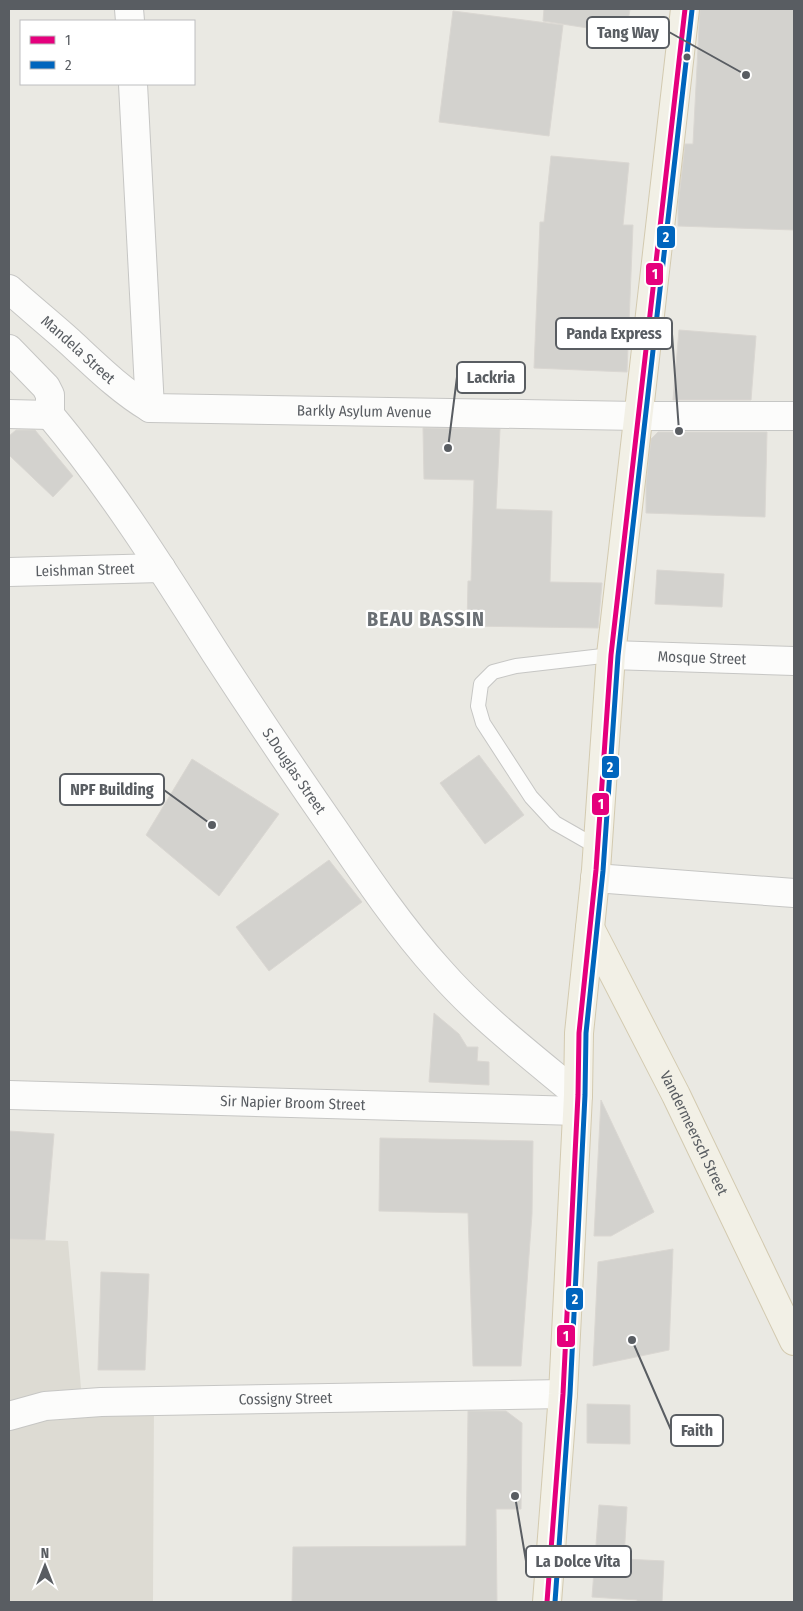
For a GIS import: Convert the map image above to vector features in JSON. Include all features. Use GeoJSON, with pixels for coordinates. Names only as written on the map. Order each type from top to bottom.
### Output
{"type":"FeatureCollection","features":[{"type":"Feature","properties":{"kind":"main road"},"geometry":{"type":"LineString","coordinates":[[546,1602],[563,1394],[579,1033],[598,847],[611,656],[685,9]]}},
{"type":"Feature","properties":{"kind":"main road","name":"Vandermeersch Street"},"geometry":{"type":"LineString","coordinates":[[590,928],[676,1095],[794,1341]]}},
{"type":"Feature","properties":{"kind":"street"},"geometry":{"type":"LineString","coordinates":[[133,85],[150,408]]}},
{"type":"Feature","properties":{"kind":"street","name":"Mandela Street"},"geometry":{"type":"LineString","coordinates":[[9,289],[117,385],[150,408]]}},
{"type":"Feature","properties":{"kind":"street"},"geometry":{"type":"LineString","coordinates":[[9,349],[46,386],[50,396],[50,415],[9,414]]}},
{"type":"Feature","properties":{"kind":"street","name":"Barkly Asylum Avenue"},"geometry":{"type":"LineString","coordinates":[[150,408],[638,416],[794,416]]}},
{"type":"Feature","properties":{"kind":"street","name":"S.Douglas Street"},"geometry":{"type":"LineString","coordinates":[[50,415],[161,568],[269,736],[356,862],[415,942],[467,1001],[577,1103]]}},
{"type":"Feature","properties":{"kind":"street","name":"Leishman Street"},"geometry":{"type":"LineString","coordinates":[[9,572],[161,568]]}},
{"type":"Feature","properties":{"kind":"street","name":"Mosque Street"},"geometry":{"type":"LineString","coordinates":[[611,656],[794,660]]}},
{"type":"Feature","properties":{"kind":"street"},"geometry":{"type":"LineString","coordinates":[[595,878],[794,893]]}},
{"type":"Feature","properties":{"kind":"street","name":"Sir Napier Broom Street"},"geometry":{"type":"LineString","coordinates":[[9,1095],[577,1103]]}},
{"type":"Feature","properties":{"kind":"street","name":"Cossigny Street"},"geometry":{"type":"LineString","coordinates":[[9,1416],[44,1406],[102,1402],[563,1394]]}},
{"type":"Feature","properties":{"kind":"lane"},"geometry":{"type":"LineString","coordinates":[[598,847],[555,823],[531,797],[483,722],[478,706],[482,684],[493,672],[516,666],[611,656]]}},
{"type":"Feature","properties":{"kind":"shaded area"},"geometry":{"type":"Polygon","coordinates":[[[9,1239],[68,1241],[82,1399],[154,1400],[153,1602],[9,1602],[9,1239]]]}},
{"type":"Feature","properties":{"kind":"building"},"geometry":{"type":"Polygon","coordinates":[[[544,9],[630,9],[626,34],[543,21],[544,9]]]}},
{"type":"Feature","properties":{"kind":"building"},"geometry":{"type":"Polygon","coordinates":[[[700,9],[794,9],[794,230],[678,226],[678,207],[685,144],[693,144],[700,9]]]}},
{"type":"Feature","properties":{"kind":"building"},"geometry":{"type":"Polygon","coordinates":[[[453,11],[563,25],[549,136],[439,122],[453,11]]]}},
{"type":"Feature","properties":{"kind":"building"},"geometry":{"type":"Polygon","coordinates":[[[551,156],[629,163],[623,225],[633,225],[627,372],[534,368],[540,222],[544,222],[551,156]]]}},
{"type":"Feature","properties":{"kind":"building"},"geometry":{"type":"Polygon","coordinates":[[[679,330],[756,336],[751,400],[673,400],[679,330]]]}},
{"type":"Feature","properties":{"kind":"building"},"geometry":{"type":"Polygon","coordinates":[[[423,428],[500,429],[496,509],[552,511],[550,582],[602,583],[598,628],[467,626],[468,581],[471,581],[474,480],[424,479],[423,428]]]}},
{"type":"Feature","properties":{"kind":"building"},"geometry":{"type":"Polygon","coordinates":[[[16,430],[35,430],[73,476],[53,497],[9,455],[9,436],[16,430]]]}},
{"type":"Feature","properties":{"kind":"building"},"geometry":{"type":"Polygon","coordinates":[[[658,432],[767,432],[765,517],[646,513],[646,485],[651,439],[658,432]]]}},
{"type":"Feature","properties":{"kind":"building"},"geometry":{"type":"Polygon","coordinates":[[[657,570],[724,574],[722,607],[655,604],[657,570]]]}},
{"type":"Feature","properties":{"kind":"building"},"geometry":{"type":"Polygon","coordinates":[[[479,755],[524,815],[485,844],[440,783],[479,755]]]}},
{"type":"Feature","properties":{"kind":"building"},"geometry":{"type":"Polygon","coordinates":[[[192,759],[279,814],[219,896],[146,835],[192,759]]]}},
{"type":"Feature","properties":{"kind":"building"},"geometry":{"type":"Polygon","coordinates":[[[329,860],[362,902],[269,971],[236,927],[329,860]]]}},
{"type":"Feature","properties":{"kind":"building"},"geometry":{"type":"Polygon","coordinates":[[[434,1013],[459,1034],[467,1047],[478,1047],[477,1061],[489,1062],[489,1085],[429,1082],[434,1013]]]}},
{"type":"Feature","properties":{"kind":"building"},"geometry":{"type":"Polygon","coordinates":[[[601,1100],[654,1212],[611,1236],[594,1236],[601,1100]]]}},
{"type":"Feature","properties":{"kind":"building"},"geometry":{"type":"Polygon","coordinates":[[[9,1131],[54,1134],[45,1240],[9,1239],[9,1131]]]}},
{"type":"Feature","properties":{"kind":"building"},"geometry":{"type":"Polygon","coordinates":[[[380,1138],[533,1141],[532,1214],[521,1366],[473,1366],[468,1213],[379,1211],[380,1138]]]}},
{"type":"Feature","properties":{"kind":"building"},"geometry":{"type":"Polygon","coordinates":[[[673,1249],[669,1350],[593,1366],[598,1262],[673,1249]]]}},
{"type":"Feature","properties":{"kind":"building"},"geometry":{"type":"Polygon","coordinates":[[[101,1272],[149,1274],[145,1370],[98,1370],[101,1272]]]}},
{"type":"Feature","properties":{"kind":"building"},"geometry":{"type":"Polygon","coordinates":[[[587,1404],[630,1405],[630,1444],[587,1443],[587,1404]]]}},
{"type":"Feature","properties":{"kind":"building"},"geometry":{"type":"Polygon","coordinates":[[[468,1411],[506,1411],[522,1423],[521,1509],[496,1509],[497,1602],[292,1602],[293,1547],[466,1546],[468,1411]]]}},
{"type":"Feature","properties":{"kind":"building"},"geometry":{"type":"Polygon","coordinates":[[[599,1505],[627,1507],[624,1559],[664,1561],[662,1602],[637,1602],[637,1600],[592,1597],[599,1505]]]}},
{"type":"Feature","properties":{"kind":"transit line","name":"1"},"geometry":{"type":"LineString","coordinates":[[547,1602],[563,1394],[578,1095],[579,1033],[596,870],[611,655],[685,9]]}},
{"type":"Feature","properties":{"kind":"transit line","name":"2"},"geometry":{"type":"LineString","coordinates":[[555,1602],[570,1394],[585,1095],[586,1033],[603,871],[618,656],[692,10]]}},
{"type":"Feature","properties":{"kind":"place","name":"Tang Way"},"geometry":{"type":"Point","coordinates":[746,75]}},
{"type":"Feature","properties":{"kind":"place","name":"Panda Express"},"geometry":{"type":"Point","coordinates":[679,431]}},
{"type":"Feature","properties":{"kind":"place","name":"Lackria"},"geometry":{"type":"Point","coordinates":[448,448]}},
{"type":"Feature","properties":{"kind":"place","name":"NPF Building"},"geometry":{"type":"Point","coordinates":[212,825]}},
{"type":"Feature","properties":{"kind":"place","name":"Faith"},"geometry":{"type":"Point","coordinates":[632,1340]}},
{"type":"Feature","properties":{"kind":"place","name":"La Dolce Vita"},"geometry":{"type":"Point","coordinates":[515,1496]}},
{"type":"Feature","properties":{"kind":"district","name":"BEAU BASSIN"},"geometry":{"type":"Point","coordinates":[426,619]}}]}
